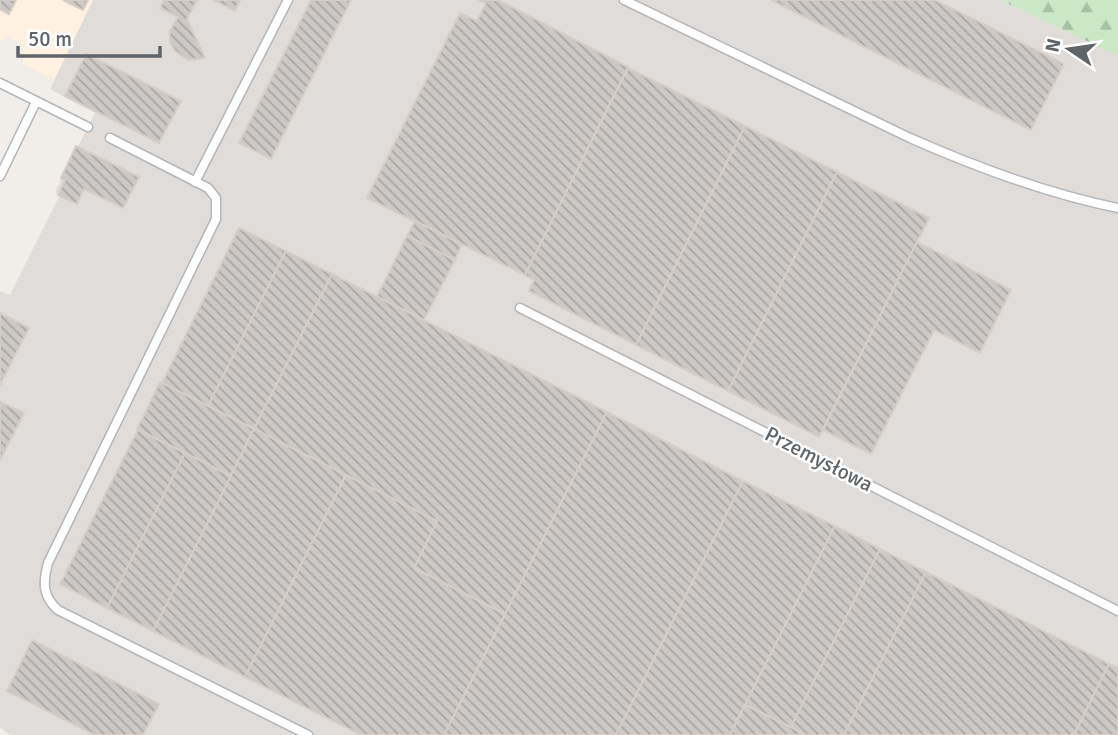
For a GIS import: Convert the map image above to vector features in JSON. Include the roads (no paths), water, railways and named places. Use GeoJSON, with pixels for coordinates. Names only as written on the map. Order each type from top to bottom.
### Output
{"type":"FeatureCollection","features":[{"type":"Feature","properties":{"kind":"lane"},"geometry":{"type":"LineString","coordinates":[[195,182],[288,0]]}},
{"type":"Feature","properties":{"kind":"lane"},"geometry":{"type":"LineString","coordinates":[[624,0],[949,155],[1063,194],[1118,208]]}},
{"type":"Feature","properties":{"kind":"lane"},"geometry":{"type":"LineString","coordinates":[[0,83],[88,127]]}},
{"type":"Feature","properties":{"kind":"lane"},"geometry":{"type":"LineString","coordinates":[[0,176],[36,102]]}},
{"type":"Feature","properties":{"kind":"lane"},"geometry":{"type":"LineString","coordinates":[[110,138],[208,188],[216,198],[216,219],[48,563],[44,577],[45,591],[49,602],[58,610],[307,735]]}},
{"type":"Feature","properties":{"kind":"lane","name":"Przemysłowa"},"geometry":{"type":"LineString","coordinates":[[520,308],[1118,611]]}}]}
